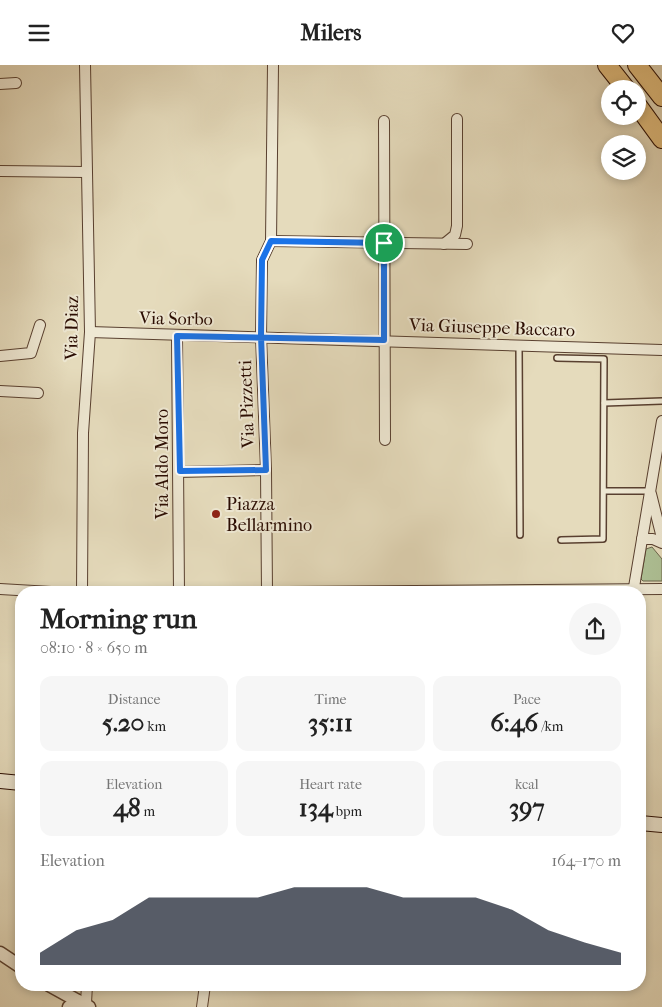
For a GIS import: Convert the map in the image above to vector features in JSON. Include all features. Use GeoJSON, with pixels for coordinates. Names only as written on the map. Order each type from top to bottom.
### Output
{"type":"FeatureCollection","features":[{"type":"Feature","properties":{"kind":"highway"},"geometry":{"type":"LineString","coordinates":[[607,65],[618,80]]}},
{"type":"Feature","properties":{"kind":"highway"},"geometry":{"type":"LineString","coordinates":[[640,70],[662,89]]}},
{"type":"Feature","properties":{"kind":"highway"},"geometry":{"type":"LineString","coordinates":[[640,70],[662,97]]}},
{"type":"Feature","properties":{"kind":"highway"},"geometry":{"type":"LineString","coordinates":[[646,115],[662,134]]}},
{"type":"Feature","properties":{"kind":"highway"},"geometry":{"type":"LineString","coordinates":[[646,116],[662,139]]}},
{"type":"Feature","properties":{"kind":"main road"},"geometry":{"type":"LineString","coordinates":[[0,781],[15,782]]}},
{"type":"Feature","properties":{"kind":"main road"},"geometry":{"type":"LineString","coordinates":[[646,824],[662,825]]}},
{"type":"Feature","properties":{"kind":"street","name":"Via Diaz"},"geometry":{"type":"LineString","coordinates":[[82,586],[83,433],[90,332],[85,65]]}},
{"type":"Feature","properties":{"kind":"street"},"geometry":{"type":"LineString","coordinates":[[273,65],[271,241],[467,244]]}},
{"type":"Feature","properties":{"kind":"street"},"geometry":{"type":"LineString","coordinates":[[0,84],[16,83]]}},
{"type":"Feature","properties":{"kind":"street"},"geometry":{"type":"LineString","coordinates":[[444,244],[455,235],[457,226],[457,119]]}},
{"type":"Feature","properties":{"kind":"street"},"geometry":{"type":"LineString","coordinates":[[384,121],[385,440]]}},
{"type":"Feature","properties":{"kind":"street"},"geometry":{"type":"LineString","coordinates":[[0,171],[86,172]]}},
{"type":"Feature","properties":{"kind":"street","name":"Via Pizzetti"},"geometry":{"type":"LineString","coordinates":[[267,586],[266,470],[261,336],[262,260],[271,241]]}},
{"type":"Feature","properties":{"kind":"street"},"geometry":{"type":"LineString","coordinates":[[0,356],[31,353],[40,325]]}},
{"type":"Feature","properties":{"kind":"street","name":"Via Sorbo"},"geometry":{"type":"LineString","coordinates":[[90,332],[177,336],[261,336]]}},
{"type":"Feature","properties":{"kind":"street","name":"Via Aldo Moro"},"geometry":{"type":"LineString","coordinates":[[177,336],[180,471],[179,586]]}},
{"type":"Feature","properties":{"kind":"street","name":"Via Giuseppe Baccaro"},"geometry":{"type":"LineString","coordinates":[[261,336],[662,350]]}},
{"type":"Feature","properties":{"kind":"street"},"geometry":{"type":"LineString","coordinates":[[0,391],[38,393]]}},
{"type":"Feature","properties":{"kind":"street"},"geometry":{"type":"LineString","coordinates":[[634,586],[662,421]]}},
{"type":"Feature","properties":{"kind":"street"},"geometry":{"type":"LineString","coordinates":[[180,471],[266,470]]}},
{"type":"Feature","properties":{"kind":"street"},"geometry":{"type":"LineString","coordinates":[[650,491],[662,538]]}},
{"type":"Feature","properties":{"kind":"street"},"geometry":{"type":"LineString","coordinates":[[642,539],[653,539],[662,543]]}},
{"type":"Feature","properties":{"kind":"street"},"geometry":{"type":"LineString","coordinates":[[0,589],[15,590]]}},
{"type":"Feature","properties":{"kind":"street"},"geometry":{"type":"LineString","coordinates":[[646,590],[662,589]]}},
{"type":"Feature","properties":{"kind":"street"},"geometry":{"type":"LineString","coordinates":[[0,953],[15,963]]}},
{"type":"Feature","properties":{"kind":"street"},"geometry":{"type":"LineString","coordinates":[[58,991],[81,1005],[85,991]]}},
{"type":"Feature","properties":{"kind":"street"},"geometry":{"type":"LineString","coordinates":[[202,1007],[203,991]]}},
{"type":"Feature","properties":{"kind":"lane"},"geometry":{"type":"LineString","coordinates":[[519,345],[520,535]]}},
{"type":"Feature","properties":{"kind":"lane"},"geometry":{"type":"LineString","coordinates":[[558,358],[604,359],[604,539],[561,540]]}},
{"type":"Feature","properties":{"kind":"lane"},"geometry":{"type":"LineString","coordinates":[[604,403],[662,401]]}},
{"type":"Feature","properties":{"kind":"lane"},"geometry":{"type":"LineString","coordinates":[[604,491],[650,491]]}},
{"type":"Feature","properties":{"kind":"green space"},"geometry":{"type":"Polygon","coordinates":[[[652,547],[662,559],[662,581],[643,581],[641,579],[646,549],[652,547]]]}},
{"type":"Feature","properties":{"kind":"place","name":"Piazza Bellarmino"},"geometry":{"type":"Point","coordinates":[216,514]}},
{"type":"Feature","properties":{"kind":"route"},"geometry":{"type":"LineString","coordinates":[[384,243],[271,241],[262,260],[261,336],[266,470],[180,471],[177,336],[261,336],[384,340],[384,243]]}}]}
